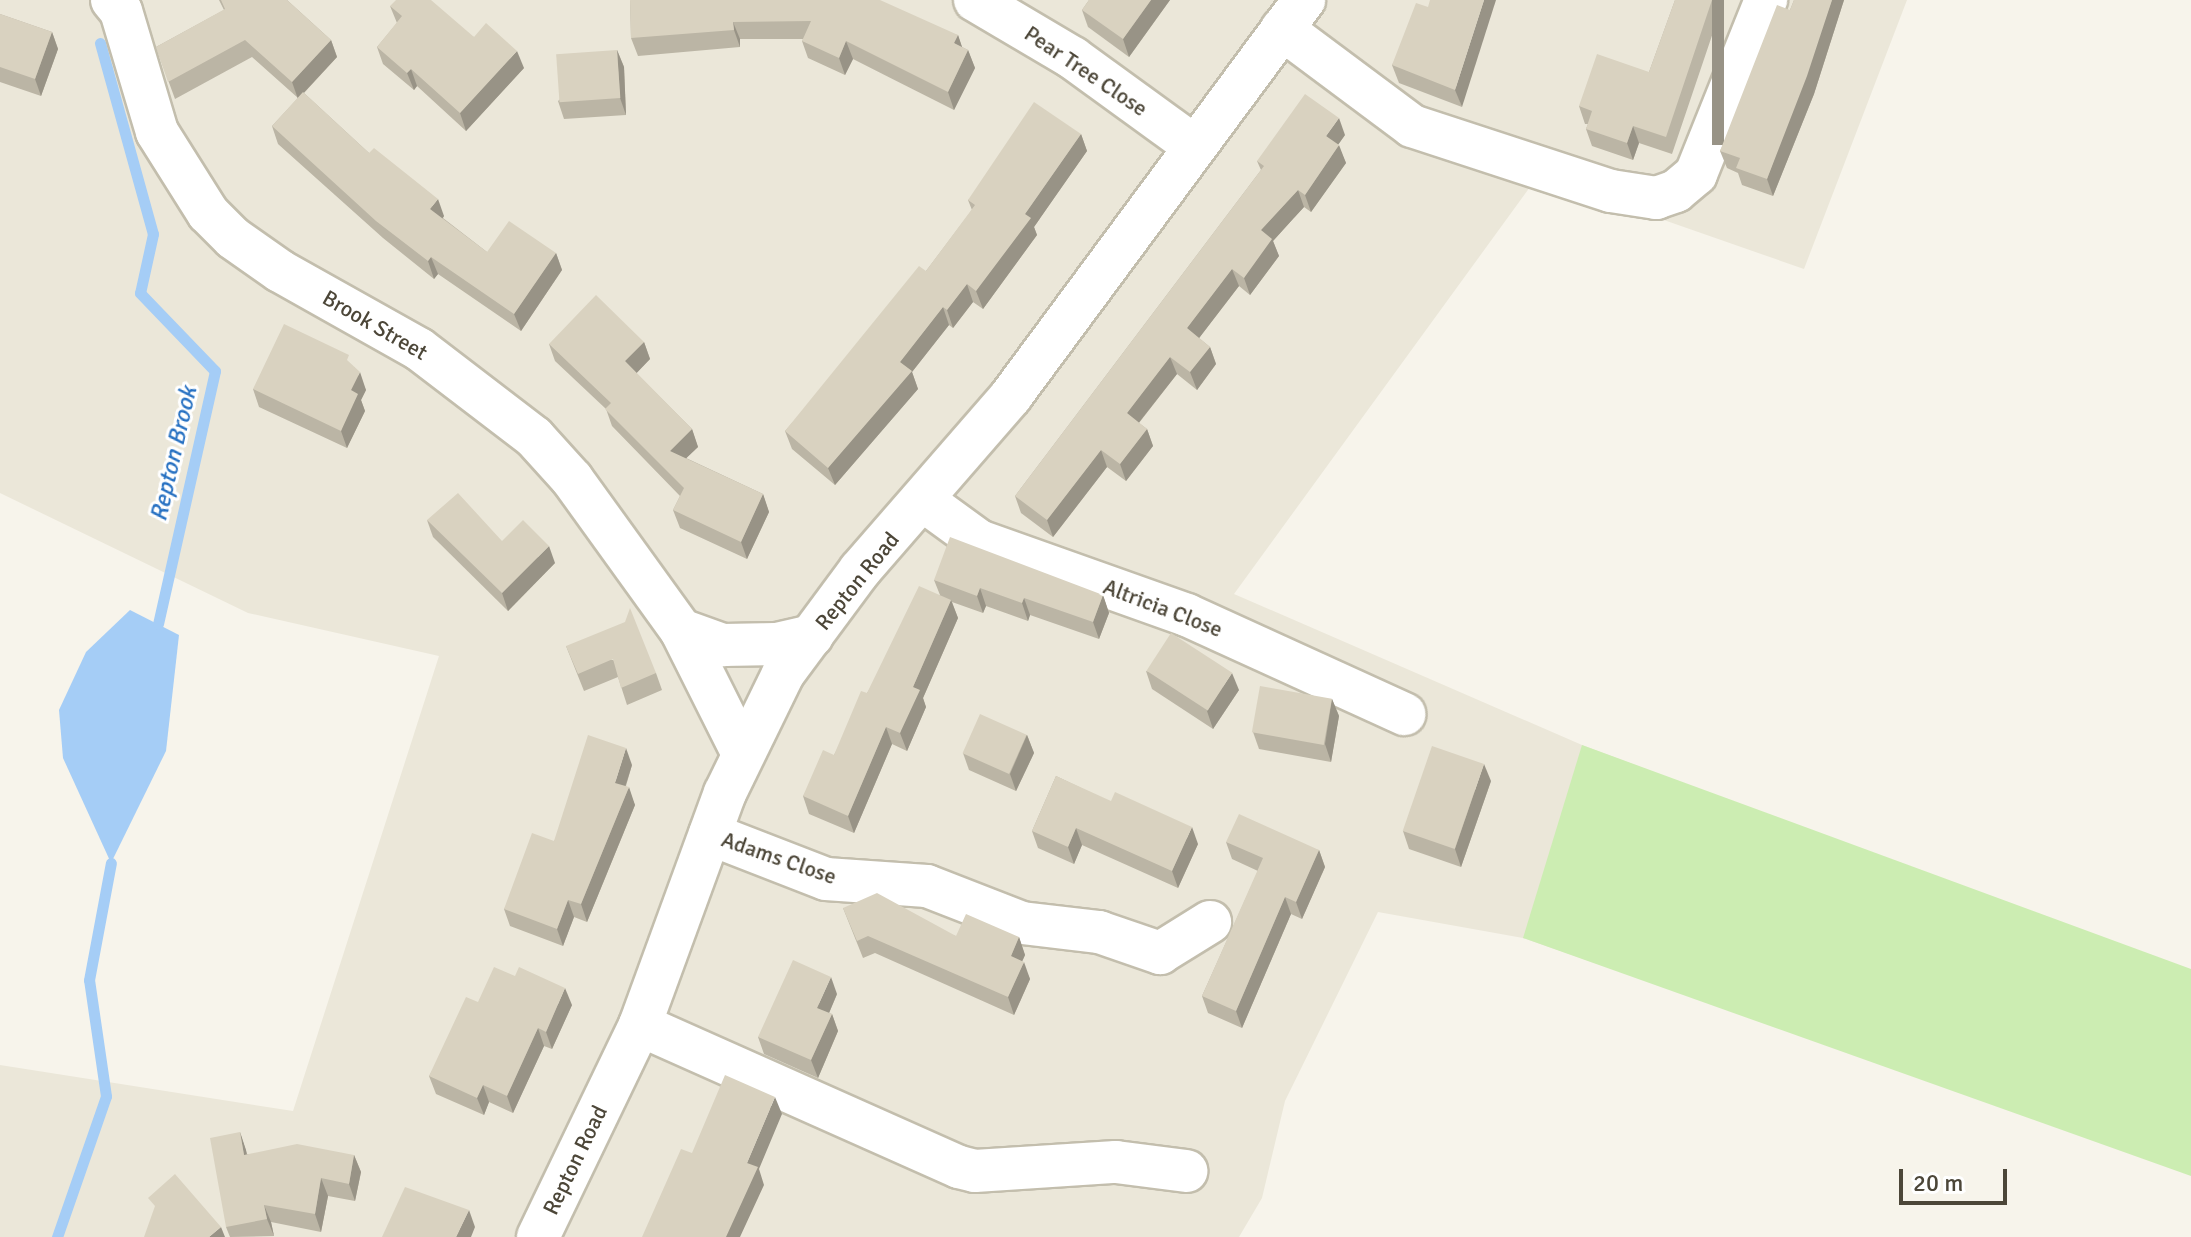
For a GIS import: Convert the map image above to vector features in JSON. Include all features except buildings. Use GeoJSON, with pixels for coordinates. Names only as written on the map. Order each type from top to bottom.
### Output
{"type":"FeatureCollection","features":[{"type":"Feature","properties":{"kind":"street","name":"Brook Street"},"geometry":{"type":"LineString","coordinates":[[112,0],[121,11],[157,132],[208,213],[233,238],[280,271],[419,349],[534,437],[572,479],[681,630],[742,752]]}},
{"type":"Feature","properties":{"kind":"street","name":"Pear Tree Close"},"geometry":{"type":"LineString","coordinates":[[975,0],[1073,58],[1194,146]]}},
{"type":"Feature","properties":{"kind":"street"},"geometry":{"type":"LineString","coordinates":[[1293,14],[1412,126],[1611,191],[1656,198],[1676,191],[1696,174],[1766,0]]}},
{"type":"Feature","properties":{"kind":"street","name":"Repton Road"},"geometry":{"type":"LineString","coordinates":[[538,1237],[640,1025],[742,752],[783,674],[860,570],[924,501],[1011,396],[1293,14]]}},
{"type":"Feature","properties":{"kind":"street","name":"Altricia Close"},"geometry":{"type":"LineString","coordinates":[[924,501],[979,541],[1187,615],[1404,714]]}},
{"type":"Feature","properties":{"kind":"street"},"geometry":{"type":"LineString","coordinates":[[681,630],[723,645],[777,644],[812,636]]}},
{"type":"Feature","properties":{"kind":"street","name":"Adams Close"},"geometry":{"type":"LineString","coordinates":[[710,834],[826,879],[927,886],[1022,923],[1099,932],[1160,953],[1210,922]]}},
{"type":"Feature","properties":{"kind":"street"},"geometry":{"type":"LineString","coordinates":[[640,1025],[959,1167],[975,1171],[1116,1162],[1186,1171]]}},
{"type":"Feature","properties":{"kind":"shaded area"},"geometry":{"type":"Polygon","coordinates":[[[0,0],[1907,0],[1804,269],[1538,176],[1234,594],[1582,745],[1890,861],[1819,1041],[1523,938],[1378,912],[1285,1101],[1262,1198],[1239,1237],[0,1237],[0,1065],[293,1111],[439,656],[248,613],[0,493],[0,0]]]}},
{"type":"Feature","properties":{"kind":"green space"},"geometry":{"type":"Polygon","coordinates":[[[1582,745],[2191,969],[2191,1176],[1523,938],[1582,745]]]}},
{"type":"Feature","properties":{"kind":"water"},"geometry":{"type":"Polygon","coordinates":[[[130,610],[179,635],[166,751],[111,863],[63,758],[59,710],[86,652],[130,610]]]}},
{"type":"Feature","properties":{"kind":"waterway","name":"Repton Brook"},"geometry":{"type":"LineString","coordinates":[[100,43],[153,234],[140,293],[215,371],[158,624]]}},
{"type":"Feature","properties":{"kind":"waterway","name":"Repton Brook"},"geometry":{"type":"LineString","coordinates":[[57,1237],[106,1096],[89,980],[111,863]]}}]}
